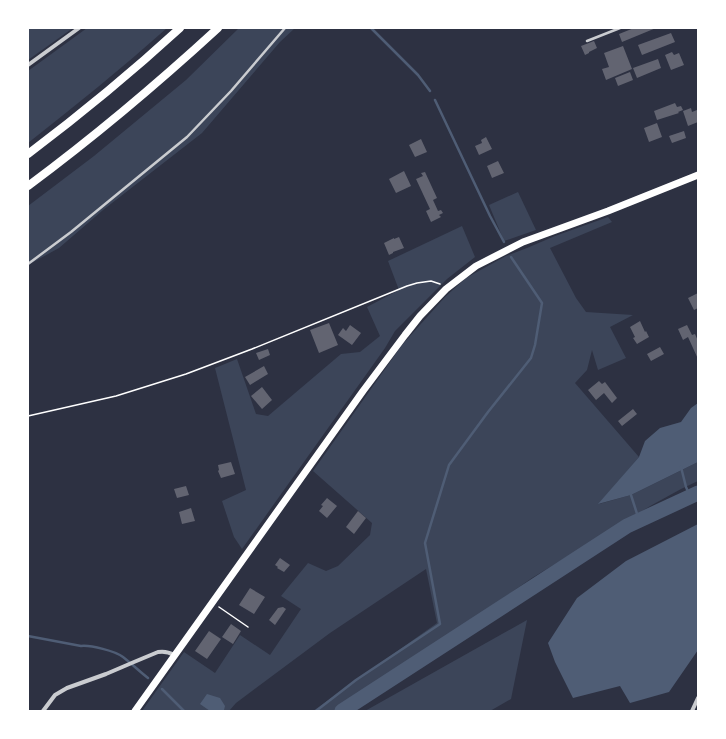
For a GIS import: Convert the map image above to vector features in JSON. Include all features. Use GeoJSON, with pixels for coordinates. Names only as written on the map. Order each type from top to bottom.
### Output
{"type":"FeatureCollection","features":[{"type":"Feature","properties":{"kind":"highway"},"geometry":{"type":"LineString","coordinates":[[28,154],[88,108],[180,28]]}},
{"type":"Feature","properties":{"kind":"highway"},"geometry":{"type":"LineString","coordinates":[[28,186],[130,106],[218,28]]}},
{"type":"Feature","properties":{"kind":"main road"},"geometry":{"type":"LineString","coordinates":[[135,711],[171,654],[212,603],[405,335],[420,316],[446,289],[458,278],[476,266],[523,242],[619,207],[698,175]]}},
{"type":"Feature","properties":{"kind":"street"},"geometry":{"type":"LineString","coordinates":[[28,65],[79,28]]}},
{"type":"Feature","properties":{"kind":"street"},"geometry":{"type":"LineString","coordinates":[[43,711],[61,691],[66,688],[106,674],[161,651],[171,654]]}},
{"type":"Feature","properties":{"kind":"street"},"geometry":{"type":"LineString","coordinates":[[692,711],[698,698]]}},
{"type":"Feature","properties":{"kind":"lane"},"geometry":{"type":"LineString","coordinates":[[28,264],[71,232],[187,137],[231,91],[285,28]]}},
{"type":"Feature","properties":{"kind":"lane"},"geometry":{"type":"LineString","coordinates":[[587,40],[620,28]]}},
{"type":"Feature","properties":{"kind":"path"},"geometry":{"type":"LineString","coordinates":[[28,416],[116,396],[186,374],[407,286],[431,280],[440,284],[446,289]]}},
{"type":"Feature","properties":{"kind":"path"},"geometry":{"type":"LineString","coordinates":[[212,603],[248,627]]}},
{"type":"Feature","properties":{"kind":"shaded area"},"geometry":{"type":"Polygon","coordinates":[[[28,28],[73,28],[28,60],[28,28]]]}},
{"type":"Feature","properties":{"kind":"shaded area"},"geometry":{"type":"Polygon","coordinates":[[[87,28],[167,28],[98,87],[28,143],[28,71],[87,28]]]}},
{"type":"Feature","properties":{"kind":"shaded area"},"geometry":{"type":"Polygon","coordinates":[[[239,28],[295,28],[280,42],[202,133],[103,210],[59,248],[28,265],[28,206],[94,156],[186,80],[239,28]]]}},
{"type":"Feature","properties":{"kind":"shaded area"},"geometry":{"type":"Polygon","coordinates":[[[518,192],[536,230],[504,241],[489,205],[518,192]]]}},
{"type":"Feature","properties":{"kind":"shaded area"},"geometry":{"type":"Polygon","coordinates":[[[608,217],[612,222],[550,248],[576,298],[586,312],[633,315],[610,327],[626,358],[598,370],[592,350],[587,370],[575,383],[639,457],[599,504],[631,495],[698,462],[698,481],[652,505],[532,578],[339,711],[313,711],[437,623],[426,569],[330,633],[236,703],[229,711],[142,711],[184,652],[215,673],[240,635],[270,655],[301,609],[281,596],[308,563],[326,571],[338,566],[370,535],[372,523],[313,471],[402,345],[445,297],[466,278],[506,256],[608,217]]]}},
{"type":"Feature","properties":{"kind":"shaded area"},"geometry":{"type":"Polygon","coordinates":[[[462,226],[475,257],[447,279],[395,331],[385,348],[242,549],[234,537],[222,501],[246,490],[215,368],[237,359],[256,414],[268,416],[341,354],[360,352],[380,336],[367,307],[399,290],[388,261],[462,226]]]}},
{"type":"Feature","properties":{"kind":"shaded area"},"geometry":{"type":"Polygon","coordinates":[[[698,403],[698,462],[631,495],[598,504],[639,457],[645,441],[660,428],[681,422],[691,408],[698,403]]]}},
{"type":"Feature","properties":{"kind":"shaded area"},"geometry":{"type":"Polygon","coordinates":[[[698,524],[698,650],[669,692],[630,703],[620,686],[573,698],[555,662],[548,643],[577,598],[626,561],[698,524]]]}},
{"type":"Feature","properties":{"kind":"shaded area"},"geometry":{"type":"Polygon","coordinates":[[[527,620],[511,699],[490,711],[365,711],[527,620]]]}},
{"type":"Feature","properties":{"kind":"shaded area"},"geometry":{"type":"Polygon","coordinates":[[[207,694],[220,698],[225,706],[224,710],[210,711],[200,704],[207,694]]]}},
{"type":"Feature","properties":{"kind":"building"},"geometry":{"type":"Polygon","coordinates":[[[634,28],[656,28],[622,42],[619,34],[634,28]]]}},
{"type":"Feature","properties":{"kind":"building"},"geometry":{"type":"Polygon","coordinates":[[[671,33],[675,42],[642,55],[638,45],[671,33]]]}},
{"type":"Feature","properties":{"kind":"building"},"geometry":{"type":"Polygon","coordinates":[[[594,41],[597,48],[585,55],[581,46],[594,41]]]}},
{"type":"Feature","properties":{"kind":"building"},"geometry":{"type":"Polygon","coordinates":[[[623,46],[632,69],[606,80],[602,69],[609,67],[604,53],[623,46]]]}},
{"type":"Feature","properties":{"kind":"building"},"geometry":{"type":"Polygon","coordinates":[[[672,52],[674,55],[679,53],[684,65],[671,70],[665,55],[672,52]]]}},
{"type":"Feature","properties":{"kind":"building"},"geometry":{"type":"Polygon","coordinates":[[[658,59],[661,68],[637,78],[633,68],[658,59]]]}},
{"type":"Feature","properties":{"kind":"building"},"geometry":{"type":"Polygon","coordinates":[[[630,72],[633,80],[618,86],[615,78],[630,72]]]}},
{"type":"Feature","properties":{"kind":"building"},"geometry":{"type":"Polygon","coordinates":[[[675,103],[677,107],[681,106],[683,110],[678,112],[679,113],[657,120],[654,111],[675,103]]]}},
{"type":"Feature","properties":{"kind":"building"},"geometry":{"type":"Polygon","coordinates":[[[691,108],[692,112],[697,110],[698,122],[688,126],[683,111],[691,108]]]}},
{"type":"Feature","properties":{"kind":"building"},"geometry":{"type":"Polygon","coordinates":[[[657,123],[662,137],[649,142],[644,128],[657,123]]]}},
{"type":"Feature","properties":{"kind":"building"},"geometry":{"type":"Polygon","coordinates":[[[684,131],[686,138],[672,143],[669,136],[684,131]]]}},
{"type":"Feature","properties":{"kind":"building"},"geometry":{"type":"Polygon","coordinates":[[[486,137],[492,149],[479,155],[475,146],[482,143],[481,140],[486,137]]]}},
{"type":"Feature","properties":{"kind":"building"},"geometry":{"type":"Polygon","coordinates":[[[421,139],[427,152],[415,157],[409,145],[421,139]]]}},
{"type":"Feature","properties":{"kind":"building"},"geometry":{"type":"Polygon","coordinates":[[[498,161],[504,173],[492,178],[487,166],[498,161]]]}},
{"type":"Feature","properties":{"kind":"building"},"geometry":{"type":"Polygon","coordinates":[[[404,171],[411,186],[396,193],[389,179],[404,171]]]}},
{"type":"Feature","properties":{"kind":"building"},"geometry":{"type":"Polygon","coordinates":[[[425,172],[437,198],[433,200],[438,211],[441,210],[443,213],[439,215],[441,217],[431,222],[426,211],[430,209],[416,179],[423,176],[421,173],[425,172]]]}},
{"type":"Feature","properties":{"kind":"building"},"geometry":{"type":"Polygon","coordinates":[[[399,237],[404,248],[389,255],[384,243],[399,237]]]}},
{"type":"Feature","properties":{"kind":"building"},"geometry":{"type":"Polygon","coordinates":[[[698,293],[698,308],[694,310],[688,298],[698,293]]]}},
{"type":"Feature","properties":{"kind":"building"},"geometry":{"type":"Polygon","coordinates":[[[640,321],[649,337],[637,344],[633,338],[635,337],[630,327],[640,321]]]}},
{"type":"Feature","properties":{"kind":"building"},"geometry":{"type":"Polygon","coordinates":[[[329,323],[338,345],[319,353],[310,330],[329,323]]]}},
{"type":"Feature","properties":{"kind":"building"},"geometry":{"type":"Polygon","coordinates":[[[350,325],[361,333],[352,345],[338,335],[343,328],[346,331],[350,325]]]}},
{"type":"Feature","properties":{"kind":"building"},"geometry":{"type":"Polygon","coordinates":[[[687,325],[692,335],[695,334],[698,341],[698,359],[688,337],[683,340],[678,329],[687,325]]]}},
{"type":"Feature","properties":{"kind":"building"},"geometry":{"type":"Polygon","coordinates":[[[660,347],[664,354],[651,361],[647,354],[660,347]]]}},
{"type":"Feature","properties":{"kind":"building"},"geometry":{"type":"Polygon","coordinates":[[[268,349],[270,355],[259,360],[256,353],[268,349]]]}},
{"type":"Feature","properties":{"kind":"building"},"geometry":{"type":"Polygon","coordinates":[[[264,366],[268,374],[250,385],[245,377],[264,366]]]}},
{"type":"Feature","properties":{"kind":"building"},"geometry":{"type":"Polygon","coordinates":[[[599,381],[602,384],[605,382],[617,398],[612,403],[604,393],[596,400],[588,390],[599,381]]]}},
{"type":"Feature","properties":{"kind":"building"},"geometry":{"type":"Polygon","coordinates":[[[262,387],[272,400],[262,409],[251,396],[262,387]]]}},
{"type":"Feature","properties":{"kind":"building"},"geometry":{"type":"Polygon","coordinates":[[[633,409],[637,414],[622,426],[618,421],[633,409]]]}},
{"type":"Feature","properties":{"kind":"building"},"geometry":{"type":"Polygon","coordinates":[[[231,462],[235,474],[221,478],[218,471],[218,465],[231,462]]]}},
{"type":"Feature","properties":{"kind":"building"},"geometry":{"type":"Polygon","coordinates":[[[186,486],[189,495],[177,498],[174,489],[186,486]]]}},
{"type":"Feature","properties":{"kind":"building"},"geometry":{"type":"Polygon","coordinates":[[[327,498],[337,506],[327,518],[319,511],[323,506],[321,505],[327,498]]]}},
{"type":"Feature","properties":{"kind":"building"},"geometry":{"type":"Polygon","coordinates":[[[191,508],[195,521],[182,524],[179,512],[191,508]]]}},
{"type":"Feature","properties":{"kind":"building"},"geometry":{"type":"Polygon","coordinates":[[[358,511],[366,518],[354,534],[346,527],[358,511]]]}},
{"type":"Feature","properties":{"kind":"building"},"geometry":{"type":"Polygon","coordinates":[[[280,558],[290,565],[284,572],[275,565],[280,558]]]}},
{"type":"Feature","properties":{"kind":"building"},"geometry":{"type":"Polygon","coordinates":[[[250,588],[265,597],[254,614],[239,605],[250,588]]]}},
{"type":"Feature","properties":{"kind":"building"},"geometry":{"type":"Polygon","coordinates":[[[283,607],[286,609],[275,625],[269,620],[278,608],[283,607]]]}},
{"type":"Feature","properties":{"kind":"building"},"geometry":{"type":"Polygon","coordinates":[[[231,624],[241,631],[233,644],[222,637],[231,624]]]}},
{"type":"Feature","properties":{"kind":"building"},"geometry":{"type":"Polygon","coordinates":[[[209,631],[221,639],[207,659],[195,651],[209,631]]]}},
{"type":"Feature","properties":{"kind":"waterway"},"geometry":{"type":"LineString","coordinates":[[371,28],[418,75],[430,91]]}},
{"type":"Feature","properties":{"kind":"waterway"},"geometry":{"type":"LineString","coordinates":[[435,100],[490,216],[504,242]]}},
{"type":"Feature","properties":{"kind":"waterway"},"geometry":{"type":"LineString","coordinates":[[316,711],[356,680],[440,624],[425,543],[449,465],[488,412],[531,358],[535,345],[542,303],[511,257]]}},
{"type":"Feature","properties":{"kind":"waterway"},"geometry":{"type":"LineString","coordinates":[[681,467],[690,496]]}},
{"type":"Feature","properties":{"kind":"waterway"},"geometry":{"type":"LineString","coordinates":[[342,711],[627,526],[698,493]]}},
{"type":"Feature","properties":{"kind":"waterway"},"geometry":{"type":"LineString","coordinates":[[631,495],[639,520]]}},
{"type":"Feature","properties":{"kind":"waterway"},"geometry":{"type":"LineString","coordinates":[[28,636],[81,646],[97,647],[109,651],[123,657],[148,678]]}},
{"type":"Feature","properties":{"kind":"waterway"},"geometry":{"type":"LineString","coordinates":[[162,689],[184,711]]}}]}
